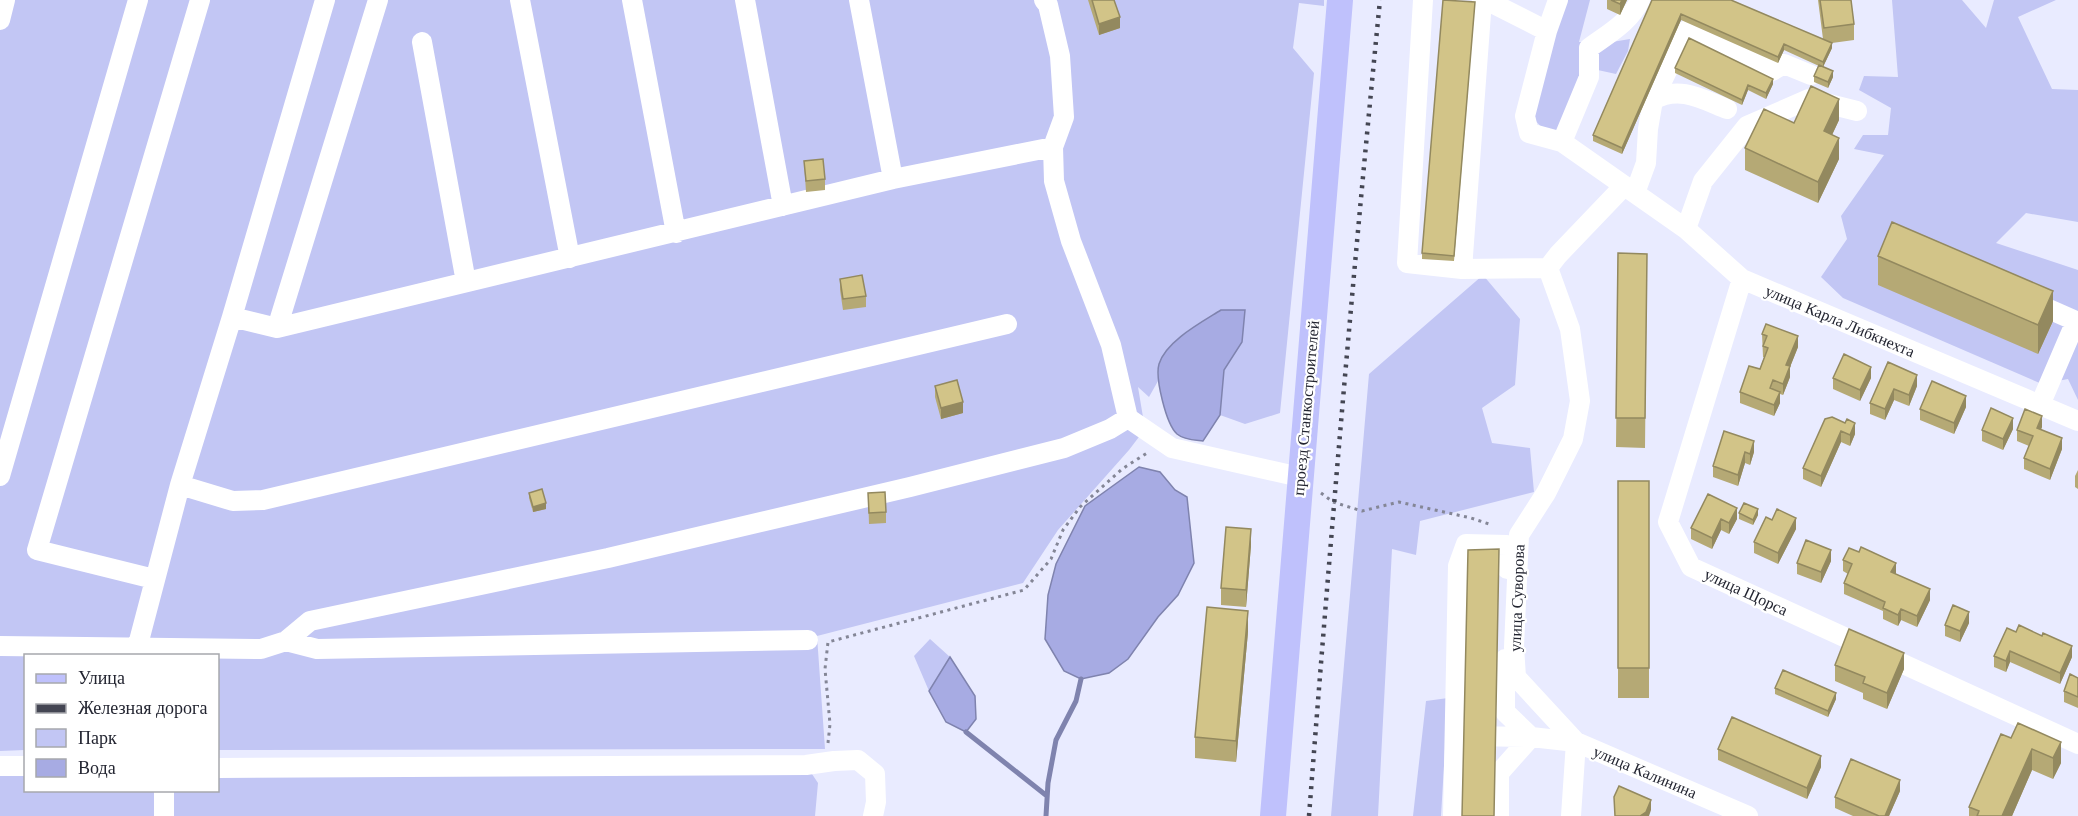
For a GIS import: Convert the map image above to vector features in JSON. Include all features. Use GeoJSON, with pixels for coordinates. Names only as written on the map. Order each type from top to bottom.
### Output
{"type":"FeatureCollection","features":[{"type":"Feature","properties":{"kind":"main road","name":"проезд Станкостроителей"},"geometry":{"type":"LineString","coordinates":[[1273,816],[1340,0]]}},
{"type":"Feature","properties":{"kind":"street"},"geometry":{"type":"LineString","coordinates":[[0,20],[4,0]]}},
{"type":"Feature","properties":{"kind":"street"},"geometry":{"type":"LineString","coordinates":[[0,476],[138,0]]}},
{"type":"Feature","properties":{"kind":"street"},"geometry":{"type":"LineString","coordinates":[[154,579],[37,550],[200,0]]}},
{"type":"Feature","properties":{"kind":"street"},"geometry":{"type":"LineString","coordinates":[[135,652],[180,485],[325,0]]}},
{"type":"Feature","properties":{"kind":"street"},"geometry":{"type":"LineString","coordinates":[[277,328],[378,0]]}},
{"type":"Feature","properties":{"kind":"street"},"geometry":{"type":"LineString","coordinates":[[520,0],[570,258]]}},
{"type":"Feature","properties":{"kind":"street"},"geometry":{"type":"LineString","coordinates":[[632,0],[676,233]]}},
{"type":"Feature","properties":{"kind":"street"},"geometry":{"type":"LineString","coordinates":[[745,0],[783,206]]}},
{"type":"Feature","properties":{"kind":"street"},"geometry":{"type":"LineString","coordinates":[[859,0],[893,179]]}},
{"type":"Feature","properties":{"kind":"street"},"geometry":{"type":"LineString","coordinates":[[1044,0],[1048,5],[1060,56],[1064,117],[1053,147],[1054,181],[1071,241],[1111,345],[1128,418],[1172,448],[1300,477]]}},
{"type":"Feature","properties":{"kind":"street"},"geometry":{"type":"LineString","coordinates":[[1423,0],[1407,263],[1462,269],[1548,268],[1558,255],[1629,189],[1646,163],[1653,100],[1687,30],[1772,71],[1784,64],[1811,75]]}},
{"type":"Feature","properties":{"kind":"street"},"geometry":{"type":"LineString","coordinates":[[1462,269],[1482,0]]}},
{"type":"Feature","properties":{"kind":"street"},"geometry":{"type":"LineString","coordinates":[[1486,0],[1547,31]]}},
{"type":"Feature","properties":{"kind":"street"},"geometry":{"type":"LineString","coordinates":[[1558,0],[1547,31],[1525,116],[1529,133],[1562,142],[1629,189]]}},
{"type":"Feature","properties":{"kind":"street"},"geometry":{"type":"LineString","coordinates":[[1562,142],[1590,76],[1589,48],[1616,29],[1635,11],[1640,0]]}},
{"type":"Feature","properties":{"kind":"street"},"geometry":{"type":"LineString","coordinates":[[422,42],[466,282]]}},
{"type":"Feature","properties":{"kind":"street"},"geometry":{"type":"LineString","coordinates":[[1653,100],[1664,93],[1683,93],[1727,109]]}},
{"type":"Feature","properties":{"kind":"street"},"geometry":{"type":"LineString","coordinates":[[1686,229],[1703,181],[1747,126],[1809,99],[1857,111]]}},
{"type":"Feature","properties":{"kind":"street"},"geometry":{"type":"LineString","coordinates":[[232,317],[277,328],[893,179],[1053,147]]}},
{"type":"Feature","properties":{"kind":"street","name":"улица Карла Либкнехта"},"geometry":{"type":"LineString","coordinates":[[1629,189],[1686,229],[1742,279],[2078,421]]}},
{"type":"Feature","properties":{"kind":"street","name":"улица Суворова"},"geometry":{"type":"LineString","coordinates":[[1548,268],[1570,329],[1580,401],[1573,439],[1546,493],[1519,535],[1514,647],[1516,677],[1576,742]]}},
{"type":"Feature","properties":{"kind":"street","name":"улица Щорса"},"geometry":{"type":"LineString","coordinates":[[1742,279],[1668,522],[1691,567],[2078,744]]}},
{"type":"Feature","properties":{"kind":"street"},"geometry":{"type":"LineString","coordinates":[[2012,292],[2077,321],[2040,405]]}},
{"type":"Feature","properties":{"kind":"street"},"geometry":{"type":"LineString","coordinates":[[180,485],[232,501],[263,500],[1007,324]]}},
{"type":"Feature","properties":{"kind":"street"},"geometry":{"type":"LineString","coordinates":[[0,646],[135,652],[261,649],[286,641],[310,621],[608,558],[910,488],[1064,448],[1110,429],[1128,418]]}},
{"type":"Feature","properties":{"kind":"street"},"geometry":{"type":"LineString","coordinates":[[1453,816],[1458,566],[1466,544],[1507,545],[1505,712],[1531,737]]}},
{"type":"Feature","properties":{"kind":"street"},"geometry":{"type":"LineString","coordinates":[[1470,816],[1477,574]]}},
{"type":"Feature","properties":{"kind":"street"},"geometry":{"type":"LineString","coordinates":[[286,641],[317,649],[808,640]]}},
{"type":"Feature","properties":{"kind":"street"},"geometry":{"type":"LineString","coordinates":[[1471,736],[1531,737],[1576,742],[1571,816]]}},
{"type":"Feature","properties":{"kind":"street"},"geometry":{"type":"LineString","coordinates":[[1499,816],[1499,773],[1531,737]]}},
{"type":"Feature","properties":{"kind":"street","name":"улица Калинина"},"geometry":{"type":"LineString","coordinates":[[1576,742],[1748,816]]}},
{"type":"Feature","properties":{"kind":"street"},"geometry":{"type":"LineString","coordinates":[[219,768],[806,765],[858,760],[874,774],[876,802],[873,816]]}},
{"type":"Feature","properties":{"kind":"street"},"geometry":{"type":"LineString","coordinates":[[0,766],[24,766]]}},
{"type":"Feature","properties":{"kind":"street"},"geometry":{"type":"LineString","coordinates":[[164,792],[164,816]]}},
{"type":"Feature","properties":{"kind":"path"},"geometry":{"type":"LineString","coordinates":[[828,745],[830,724],[825,669],[828,642],[1024,590],[1051,559],[1064,530],[1080,507],[1122,469],[1148,453],[1172,448]]}},
{"type":"Feature","properties":{"kind":"path"},"geometry":{"type":"LineString","coordinates":[[1300,477],[1333,502],[1362,511],[1400,502],[1471,518],[1519,535]]}},
{"type":"Feature","properties":{"kind":"green space"},"geometry":{"type":"Polygon","coordinates":[[[0,0],[1324,0],[1324,6],[1299,3],[1293,48],[1314,73],[1280,413],[1245,424],[1220,415],[1224,369],[1242,342],[1159,363],[1158,381],[1149,397],[1138,387],[1145,429],[1058,530],[1023,583],[817,636],[825,749],[219,750],[219,654],[24,654],[24,750],[0,751],[0,0]]]}},
{"type":"Feature","properties":{"kind":"green space"},"geometry":{"type":"Polygon","coordinates":[[[1563,0],[1590,0],[1579,42],[1606,43],[1630,39],[1628,51],[1616,74],[1584,67],[1556,133],[1546,132],[1531,116],[1563,0]]]}},
{"type":"Feature","properties":{"kind":"green space"},"geometry":{"type":"Polygon","coordinates":[[[1892,0],[1962,0],[1986,28],[1994,0],[2056,0],[2018,17],[2052,89],[2078,90],[2078,222],[2026,213],[1996,243],[2078,270],[2078,400],[2068,379],[2042,384],[1843,298],[1821,277],[1847,239],[1841,216],[1884,155],[1854,149],[1863,135],[1888,135],[1891,108],[1859,90],[1864,76],[1898,77],[1892,0]]]}},
{"type":"Feature","properties":{"kind":"green space"},"geometry":{"type":"Polygon","coordinates":[[[1483,275],[1520,319],[1515,385],[1482,408],[1492,443],[1530,448],[1534,492],[1420,521],[1416,555],[1392,549],[1378,816],[1331,816],[1369,374],[1483,275]]]}},
{"type":"Feature","properties":{"kind":"green space"},"geometry":{"type":"Polygon","coordinates":[[[930,639],[950,657],[929,691],[914,656],[930,639]]]}},
{"type":"Feature","properties":{"kind":"green space"},"geometry":{"type":"Polygon","coordinates":[[[1448,698],[1441,816],[1413,816],[1426,701],[1448,698]]]}},
{"type":"Feature","properties":{"kind":"green space"},"geometry":{"type":"Polygon","coordinates":[[[219,761],[806,765],[818,783],[815,816],[0,816],[0,762],[24,762],[24,792],[219,792],[219,761]]]}},
{"type":"Feature","properties":{"kind":"water"},"geometry":{"type":"Polygon","coordinates":[[[1221,310],[1245,310],[1242,342],[1224,370],[1220,415],[1203,441],[1186,439],[1173,429],[1165,411],[1160,390],[1159,364],[1177,340],[1221,310]]]}},
{"type":"Feature","properties":{"kind":"water"},"geometry":{"type":"Polygon","coordinates":[[[1139,467],[1160,472],[1175,490],[1187,497],[1194,563],[1178,595],[1158,617],[1128,659],[1109,673],[1081,679],[1064,671],[1045,639],[1048,595],[1056,564],[1085,506],[1139,467]]]}},
{"type":"Feature","properties":{"kind":"water"},"geometry":{"type":"Polygon","coordinates":[[[950,657],[975,696],[976,719],[966,732],[946,722],[929,691],[950,657]]]}},
{"type":"Feature","properties":{"kind":"building"},"geometry":{"type":"Polygon","coordinates":[[[1092,0],[1114,0],[1120,17],[1099,24],[1092,0]]]}},
{"type":"Feature","properties":{"kind":"building"},"geometry":{"type":"Polygon","coordinates":[[[1443,0],[1475,2],[1454,256],[1422,253],[1443,0]]]}},
{"type":"Feature","properties":{"kind":"building"},"geometry":{"type":"Polygon","coordinates":[[[1652,0],[1731,0],[1832,43],[1823,62],[1784,44],[1778,57],[1681,14],[1622,148],[1593,135],[1652,0]]]}},
{"type":"Feature","properties":{"kind":"building"},"geometry":{"type":"Polygon","coordinates":[[[1820,0],[1851,0],[1854,24],[1824,28],[1820,0]]]}},
{"type":"Feature","properties":{"kind":"building"},"geometry":{"type":"Polygon","coordinates":[[[1689,38],[1773,79],[1766,93],[1748,85],[1742,100],[1675,68],[1689,38]]]}},
{"type":"Feature","properties":{"kind":"building"},"geometry":{"type":"Polygon","coordinates":[[[1819,65],[1833,71],[1828,82],[1814,76],[1819,65]]]}},
{"type":"Feature","properties":{"kind":"building"},"geometry":{"type":"Polygon","coordinates":[[[1811,86],[1839,99],[1824,131],[1839,138],[1818,182],[1745,148],[1764,109],[1794,123],[1811,86]]]}},
{"type":"Feature","properties":{"kind":"building"},"geometry":{"type":"Polygon","coordinates":[[[823,159],[825,179],[806,181],[804,161],[823,159]]]}},
{"type":"Feature","properties":{"kind":"building"},"geometry":{"type":"Polygon","coordinates":[[[1892,222],[2053,291],[2038,325],[1878,256],[1892,222]]]}},
{"type":"Feature","properties":{"kind":"building"},"geometry":{"type":"Polygon","coordinates":[[[1618,253],[1647,254],[1645,418],[1616,418],[1618,253]]]}},
{"type":"Feature","properties":{"kind":"building"},"geometry":{"type":"Polygon","coordinates":[[[862,275],[866,296],[843,299],[840,279],[862,275]]]}},
{"type":"Feature","properties":{"kind":"building"},"geometry":{"type":"Polygon","coordinates":[[[1766,324],[1798,336],[1786,365],[1790,366],[1783,384],[1773,380],[1770,388],[1780,392],[1774,405],[1740,392],[1749,366],[1760,369],[1768,348],[1763,346],[1767,336],[1762,334],[1766,324]]]}},
{"type":"Feature","properties":{"kind":"building"},"geometry":{"type":"Polygon","coordinates":[[[1844,354],[1871,367],[1860,390],[1833,378],[1844,354]]]}},
{"type":"Feature","properties":{"kind":"building"},"geometry":{"type":"Polygon","coordinates":[[[1888,362],[1917,375],[1909,395],[1894,389],[1885,409],[1870,403],[1888,362]]]}},
{"type":"Feature","properties":{"kind":"building"},"geometry":{"type":"Polygon","coordinates":[[[957,380],[963,402],[941,408],[935,386],[957,380]]]}},
{"type":"Feature","properties":{"kind":"building"},"geometry":{"type":"Polygon","coordinates":[[[1932,381],[1966,396],[1954,423],[1920,409],[1932,381]]]}},
{"type":"Feature","properties":{"kind":"building"},"geometry":{"type":"Polygon","coordinates":[[[1991,408],[2013,418],[2003,439],[1982,430],[1991,408]]]}},
{"type":"Feature","properties":{"kind":"building"},"geometry":{"type":"Polygon","coordinates":[[[2025,409],[2042,416],[2037,428],[2062,438],[2050,469],[2024,458],[2033,436],[2017,430],[2025,409]]]}},
{"type":"Feature","properties":{"kind":"building"},"geometry":{"type":"Polygon","coordinates":[[[1832,417],[1845,423],[1847,419],[1855,423],[1850,435],[1841,431],[1821,476],[1803,468],[1825,419],[1832,417]]]}},
{"type":"Feature","properties":{"kind":"building"},"geometry":{"type":"Polygon","coordinates":[[[1724,431],[1754,441],[1750,454],[1745,452],[1738,475],[1713,466],[1724,431]]]}},
{"type":"Feature","properties":{"kind":"building"},"geometry":{"type":"Polygon","coordinates":[[[1618,481],[1649,481],[1649,668],[1618,668],[1618,481]]]}},
{"type":"Feature","properties":{"kind":"building"},"geometry":{"type":"Polygon","coordinates":[[[542,489],[546,503],[533,507],[529,493],[542,489]]]}},
{"type":"Feature","properties":{"kind":"building"},"geometry":{"type":"Polygon","coordinates":[[[885,492],[886,512],[869,513],[868,493],[885,492]]]}},
{"type":"Feature","properties":{"kind":"building"},"geometry":{"type":"Polygon","coordinates":[[[1708,494],[1737,508],[1729,523],[1721,519],[1712,538],[1691,528],[1708,494]]]}},
{"type":"Feature","properties":{"kind":"building"},"geometry":{"type":"Polygon","coordinates":[[[1744,503],[1758,509],[1753,520],[1739,513],[1744,503]]]}},
{"type":"Feature","properties":{"kind":"building"},"geometry":{"type":"Polygon","coordinates":[[[1777,509],[1796,518],[1778,553],[1754,542],[1766,517],[1772,520],[1777,509]]]}},
{"type":"Feature","properties":{"kind":"building"},"geometry":{"type":"Polygon","coordinates":[[[1226,527],[1251,529],[1246,590],[1221,588],[1226,527]]]}},
{"type":"Feature","properties":{"kind":"building"},"geometry":{"type":"Polygon","coordinates":[[[1806,540],[1831,550],[1821,572],[1797,563],[1806,540]]]}},
{"type":"Feature","properties":{"kind":"building"},"geometry":{"type":"Polygon","coordinates":[[[1861,547],[1896,563],[1891,572],[1930,589],[1917,616],[1901,609],[1898,615],[1883,608],[1885,602],[1844,583],[1852,564],[1843,560],[1849,548],[1859,552],[1861,547]]]}},
{"type":"Feature","properties":{"kind":"building"},"geometry":{"type":"Polygon","coordinates":[[[1499,549],[1494,816],[1462,816],[1468,550],[1499,549]]]}},
{"type":"Feature","properties":{"kind":"building"},"geometry":{"type":"Polygon","coordinates":[[[1953,605],[1969,612],[1960,631],[1945,625],[1953,605]]]}},
{"type":"Feature","properties":{"kind":"building"},"geometry":{"type":"Polygon","coordinates":[[[1207,607],[1248,611],[1236,741],[1195,737],[1207,607]]]}},
{"type":"Feature","properties":{"kind":"building"},"geometry":{"type":"Polygon","coordinates":[[[2019,625],[2072,646],[2060,673],[2010,651],[2006,661],[1994,656],[2007,628],[2016,632],[2019,625]]]}},
{"type":"Feature","properties":{"kind":"building"},"geometry":{"type":"Polygon","coordinates":[[[1849,629],[1904,653],[1887,693],[1863,683],[1865,677],[1835,665],[1849,629]]]}},
{"type":"Feature","properties":{"kind":"building"},"geometry":{"type":"Polygon","coordinates":[[[1783,670],[1836,693],[1828,711],[1775,688],[1783,670]]]}},
{"type":"Feature","properties":{"kind":"building"},"geometry":{"type":"Polygon","coordinates":[[[2070,674],[2078,678],[2078,697],[2064,691],[2070,674]]]}},
{"type":"Feature","properties":{"kind":"building"},"geometry":{"type":"Polygon","coordinates":[[[1732,717],[1821,756],[1807,788],[1718,749],[1732,717]]]}},
{"type":"Feature","properties":{"kind":"building"},"geometry":{"type":"Polygon","coordinates":[[[2018,723],[2061,742],[2053,758],[2032,749],[2002,816],[1977,816],[1979,811],[1969,807],[2001,734],[2011,738],[2018,723]]]}},
{"type":"Feature","properties":{"kind":"building"},"geometry":{"type":"Polygon","coordinates":[[[1851,759],[1900,780],[1885,816],[1879,816],[1835,797],[1851,759]]]}},
{"type":"Feature","properties":{"kind":"building"},"geometry":{"type":"Polygon","coordinates":[[[1619,786],[1651,800],[1646,812],[1640,816],[1615,816],[1614,797],[1619,786]]]}},
{"type":"Feature","properties":{"kind":"waterway"},"geometry":{"type":"LineString","coordinates":[[1046,816],[1048,783],[1056,740],[1076,701],[1081,679]]}},
{"type":"Feature","properties":{"kind":"waterway"},"geometry":{"type":"LineString","coordinates":[[966,732],[1047,796]]}},
{"type":"Feature","properties":{"kind":"railway"},"geometry":{"type":"LineString","coordinates":[[1309,816],[1342,408],[1380,0]]}}]}
